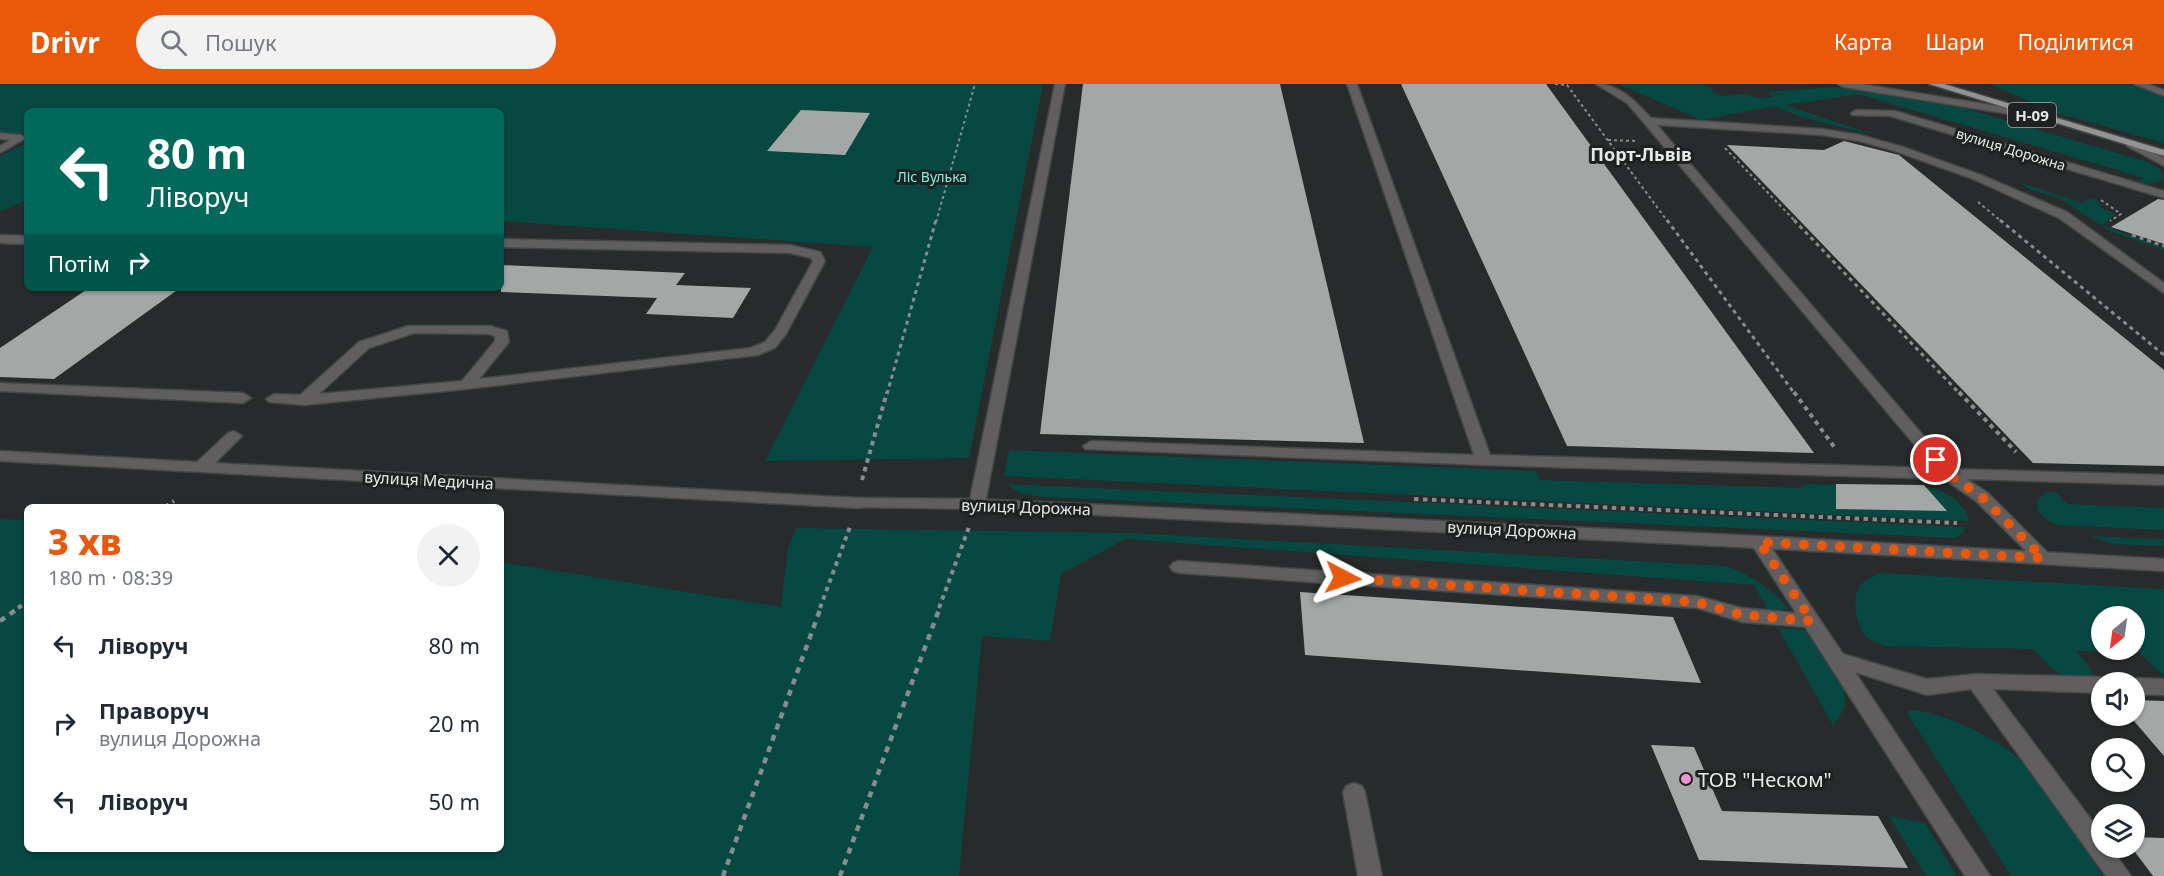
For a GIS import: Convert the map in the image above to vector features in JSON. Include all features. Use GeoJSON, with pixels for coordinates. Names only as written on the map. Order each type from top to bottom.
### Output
{"type":"FeatureCollection","features":[{"type":"Feature","properties":{"kind":"main road","name":"Н-09"},"geometry":{"type":"LineString","coordinates":[[1934,84],[2164,153]]}},
{"type":"Feature","properties":{"kind":"street"},"geometry":{"type":"LineString","coordinates":[[977,504],[1060,84]]}},
{"type":"Feature","properties":{"kind":"street"},"geometry":{"type":"LineString","coordinates":[[1352,84],[1484,460]]}},
{"type":"Feature","properties":{"kind":"street"},"geometry":{"type":"LineString","coordinates":[[1601,84],[1630,101],[1648,121],[1947,473],[1982,497],[2043,558]]}},
{"type":"Feature","properties":{"kind":"street"},"geometry":{"type":"LineString","coordinates":[[1843,84],[2028,114]]}},
{"type":"Feature","properties":{"kind":"street"},"geometry":{"type":"LineString","coordinates":[[2139,84],[2164,93]]}},
{"type":"Feature","properties":{"kind":"street","name":"вулиця Дорожна"},"geometry":{"type":"LineString","coordinates":[[1856,113],[1891,113],[2164,195]]}},
{"type":"Feature","properties":{"kind":"street"},"geometry":{"type":"LineString","coordinates":[[1648,121],[1822,132],[1860,138],[1899,149],[1977,177],[2063,215],[2164,289]]}},
{"type":"Feature","properties":{"kind":"street"},"geometry":{"type":"LineString","coordinates":[[0,136],[21,138],[0,150]]}},
{"type":"Feature","properties":{"kind":"street"},"geometry":{"type":"LineString","coordinates":[[2131,144],[2164,163]]}},
{"type":"Feature","properties":{"kind":"street"},"geometry":{"type":"LineString","coordinates":[[0,239],[24,240]]}},
{"type":"Feature","properties":{"kind":"street"},"geometry":{"type":"LineString","coordinates":[[274,399],[304,400],[466,385],[759,350],[770,345],[781,331],[819,261],[811,252],[790,249],[504,243]]}},
{"type":"Feature","properties":{"kind":"street"},"geometry":{"type":"LineString","coordinates":[[304,400],[364,345],[413,328],[490,330],[502,334],[501,342],[466,385]]}},
{"type":"Feature","properties":{"kind":"street"},"geometry":{"type":"LineString","coordinates":[[0,387],[243,398]]}},
{"type":"Feature","properties":{"kind":"street"},"geometry":{"type":"LineString","coordinates":[[201,467],[234,436]]}},
{"type":"Feature","properties":{"kind":"street"},"geometry":{"type":"LineString","coordinates":[[1091,446],[2164,480]]}},
{"type":"Feature","properties":{"kind":"street","name":"вулиця Медична"},"geometry":{"type":"LineString","coordinates":[[0,456],[859,503]]}},
{"type":"Feature","properties":{"kind":"street","name":"вулиця Дорожна"},"geometry":{"type":"LineString","coordinates":[[859,503],[977,504],[1759,542],[2164,565]]}},
{"type":"Feature","properties":{"kind":"street"},"geometry":{"type":"LineString","coordinates":[[1759,542],[1978,876]]}},
{"type":"Feature","properties":{"kind":"street"},"geometry":{"type":"LineString","coordinates":[[1179,567],[1696,602],[1742,615],[1812,621]]}},
{"type":"Feature","properties":{"kind":"street"},"geometry":{"type":"LineString","coordinates":[[1838,660],[1927,687],[1976,681],[2091,685]]}},
{"type":"Feature","properties":{"kind":"street"},"geometry":{"type":"LineString","coordinates":[[1976,681],[2120,876]]}},
{"type":"Feature","properties":{"kind":"street"},"geometry":{"type":"LineString","coordinates":[[2145,686],[2164,687]]}},
{"type":"Feature","properties":{"kind":"street"},"geometry":{"type":"LineString","coordinates":[[1354,792],[1370,876]]}},
{"type":"Feature","properties":{"kind":"path"},"geometry":{"type":"LineString","coordinates":[[723,876],[859,503],[860,485],[975,84]]}},
{"type":"Feature","properties":{"kind":"path"},"geometry":{"type":"LineString","coordinates":[[1555,84],[1567,85],[1841,456]]}},
{"type":"Feature","properties":{"kind":"path"},"geometry":{"type":"LineString","coordinates":[[1608,140],[1641,141]]}},
{"type":"Feature","properties":{"kind":"path"},"geometry":{"type":"LineString","coordinates":[[1720,142],[2021,457]]}},
{"type":"Feature","properties":{"kind":"path"},"geometry":{"type":"LineString","coordinates":[[2093,194],[2121,214],[2103,226]]}},
{"type":"Feature","properties":{"kind":"path"},"geometry":{"type":"LineString","coordinates":[[1974,200],[2164,355]]}},
{"type":"Feature","properties":{"kind":"path"},"geometry":{"type":"LineString","coordinates":[[2124,232],[2164,246]]}},
{"type":"Feature","properties":{"kind":"path"},"geometry":{"type":"LineString","coordinates":[[170,504],[174,501]]}},
{"type":"Feature","properties":{"kind":"path"},"geometry":{"type":"LineString","coordinates":[[840,876],[977,504]]}},
{"type":"Feature","properties":{"kind":"path"},"geometry":{"type":"LineString","coordinates":[[0,621],[24,604]]}},
{"type":"Feature","properties":{"kind":"green space","name":"Ліс Вулька"},"geometry":{"type":"Polygon","coordinates":[[[0,84],[1043,84],[969,458],[765,461],[873,247],[504,221],[504,108],[24,108],[24,135],[0,134],[0,84]]]}},
{"type":"Feature","properties":{"kind":"green space"},"geometry":{"type":"Polygon","coordinates":[[[1618,84],[1705,84],[1714,90],[1711,91],[1722,96],[1746,94],[1758,98],[1773,97],[1767,92],[1832,87],[1954,105],[2148,162],[2161,171],[2164,180],[2148,184],[2139,182],[2144,178],[1859,94],[1785,105],[1864,131],[1861,132],[1801,117],[1774,106],[1702,120],[1618,84]]]}},
{"type":"Feature","properties":{"kind":"green space"},"geometry":{"type":"Polygon","coordinates":[[[1990,84],[2129,84],[2164,97],[2164,143],[2053,112],[1990,84]]]}},
{"type":"Feature","properties":{"kind":"green space"},"geometry":{"type":"Polygon","coordinates":[[[24,144],[24,201],[0,211],[0,156],[24,144]]]}},
{"type":"Feature","properties":{"kind":"green space"},"geometry":{"type":"Polygon","coordinates":[[[2021,183],[2082,203],[2091,198],[2098,202],[2101,208],[2115,214],[2102,225],[2164,248],[2164,250],[2110,231],[2061,199],[2029,189],[2021,183]]]}},
{"type":"Feature","properties":{"kind":"green space"},"geometry":{"type":"Polygon","coordinates":[[[1009,450],[1536,471],[1540,480],[1801,488],[1808,484],[1935,488],[1956,501],[1964,509],[1970,521],[1004,476],[1009,450]]]}},
{"type":"Feature","properties":{"kind":"green space"},"geometry":{"type":"Polygon","coordinates":[[[1007,484],[1965,527],[1964,532],[1956,538],[1044,497],[1020,492],[1007,484]]]}},
{"type":"Feature","properties":{"kind":"green space"},"geometry":{"type":"Polygon","coordinates":[[[2046,492],[2055,492],[2067,504],[2164,508],[2164,530],[2056,525],[2044,518],[2037,509],[2038,500],[2046,492]]]}},
{"type":"Feature","properties":{"kind":"green space"},"geometry":{"type":"Polygon","coordinates":[[[0,519],[24,520],[24,852],[504,852],[504,562],[781,607],[788,548],[796,528],[1133,533],[1726,566],[1760,584],[1789,609],[1768,610],[1754,585],[1125,539],[1061,574],[1050,641],[982,636],[959,876],[0,876],[0,519]]]}},
{"type":"Feature","properties":{"kind":"green space"},"geometry":{"type":"Polygon","coordinates":[[[2088,536],[2164,539],[2164,546],[2114,544],[2088,536]]]}},
{"type":"Feature","properties":{"kind":"green space"},"geometry":{"type":"Polygon","coordinates":[[[1880,573],[2164,589],[2164,676],[2145,658],[2145,606],[2091,606],[2091,651],[2076,651],[2092,672],[2091,676],[2075,679],[2052,668],[2033,649],[1885,646],[1871,640],[1864,635],[1856,615],[1857,592],[1862,583],[1880,573]]]}},
{"type":"Feature","properties":{"kind":"green space"},"geometry":{"type":"Polygon","coordinates":[[[1778,628],[1808,630],[1834,668],[1844,688],[1845,708],[1833,725],[1778,628]]]}},
{"type":"Feature","properties":{"kind":"green space"},"geometry":{"type":"Polygon","coordinates":[[[1916,710],[1965,726],[2008,750],[2026,765],[2044,782],[2075,823],[2102,876],[2011,876],[1906,711],[1916,710]]]}},
{"type":"Feature","properties":{"kind":"green space"},"geometry":{"type":"Polygon","coordinates":[[[1889,816],[1925,823],[1957,876],[1926,876],[1889,816]]]}},
{"type":"Feature","properties":{"kind":"building"},"geometry":{"type":"Polygon","coordinates":[[[1083,84],[1280,84],[1364,443],[1040,434],[1083,84]]]}},
{"type":"Feature","properties":{"kind":"building"},"geometry":{"type":"Polygon","coordinates":[[[1401,84],[1546,84],[1814,453],[1567,446],[1401,84]]]}},
{"type":"Feature","properties":{"kind":"building"},"geometry":{"type":"Polygon","coordinates":[[[801,110],[870,113],[845,155],[767,151],[801,110]]]}},
{"type":"Feature","properties":{"kind":"building"},"geometry":{"type":"Polygon","coordinates":[[[1844,141],[1899,155],[2164,370],[2164,466],[2033,463],[1727,145],[1824,150],[1844,141]]]}},
{"type":"Feature","properties":{"kind":"building"},"geometry":{"type":"Polygon","coordinates":[[[2158,199],[2164,200],[2164,244],[2111,227],[2158,199]]]}},
{"type":"Feature","properties":{"kind":"building"},"geometry":{"type":"Polygon","coordinates":[[[504,265],[685,273],[676,285],[751,288],[733,318],[646,314],[657,298],[501,292],[504,291],[504,265]]]}},
{"type":"Feature","properties":{"kind":"building"},"geometry":{"type":"Polygon","coordinates":[[[85,291],[176,291],[54,379],[0,377],[0,348],[85,291]]]}},
{"type":"Feature","properties":{"kind":"building"},"geometry":{"type":"Polygon","coordinates":[[[1836,484],[1924,485],[1947,511],[1836,509],[1836,484]]]}},
{"type":"Feature","properties":{"kind":"building"},"geometry":{"type":"Polygon","coordinates":[[[1300,592],[1673,617],[1701,683],[1305,655],[1300,592]]]}},
{"type":"Feature","properties":{"kind":"building"},"geometry":{"type":"Polygon","coordinates":[[[2145,700],[2164,701],[2164,756],[2138,726],[2145,726],[2145,700]]]}},
{"type":"Feature","properties":{"kind":"building","name":"ТОВ \"Неском\""},"geometry":{"type":"Polygon","coordinates":[[[1651,745],[1694,747],[1722,811],[1878,816],[1908,868],[1699,860],[1651,745]]]}},
{"type":"Feature","properties":{"kind":"building"},"geometry":{"type":"Polygon","coordinates":[[[2145,837],[2164,838],[2164,876],[2153,876],[2140,858],[2145,858],[2145,837]]]}},
{"type":"Feature","properties":{"kind":"place","name":"ТОВ \"Неском\""},"geometry":{"type":"Point","coordinates":[1686,779]}},
{"type":"Feature","properties":{"kind":"district","name":"Порт-Львів"},"geometry":{"type":"Point","coordinates":[1641,154]}},
{"type":"Feature","properties":{"kind":"route"},"geometry":{"type":"LineString","coordinates":[[1343,578],[1696,602],[1742,615],[1812,621],[1759,542],[2043,558],[1982,497],[1947,473],[1936,460]]}}]}
